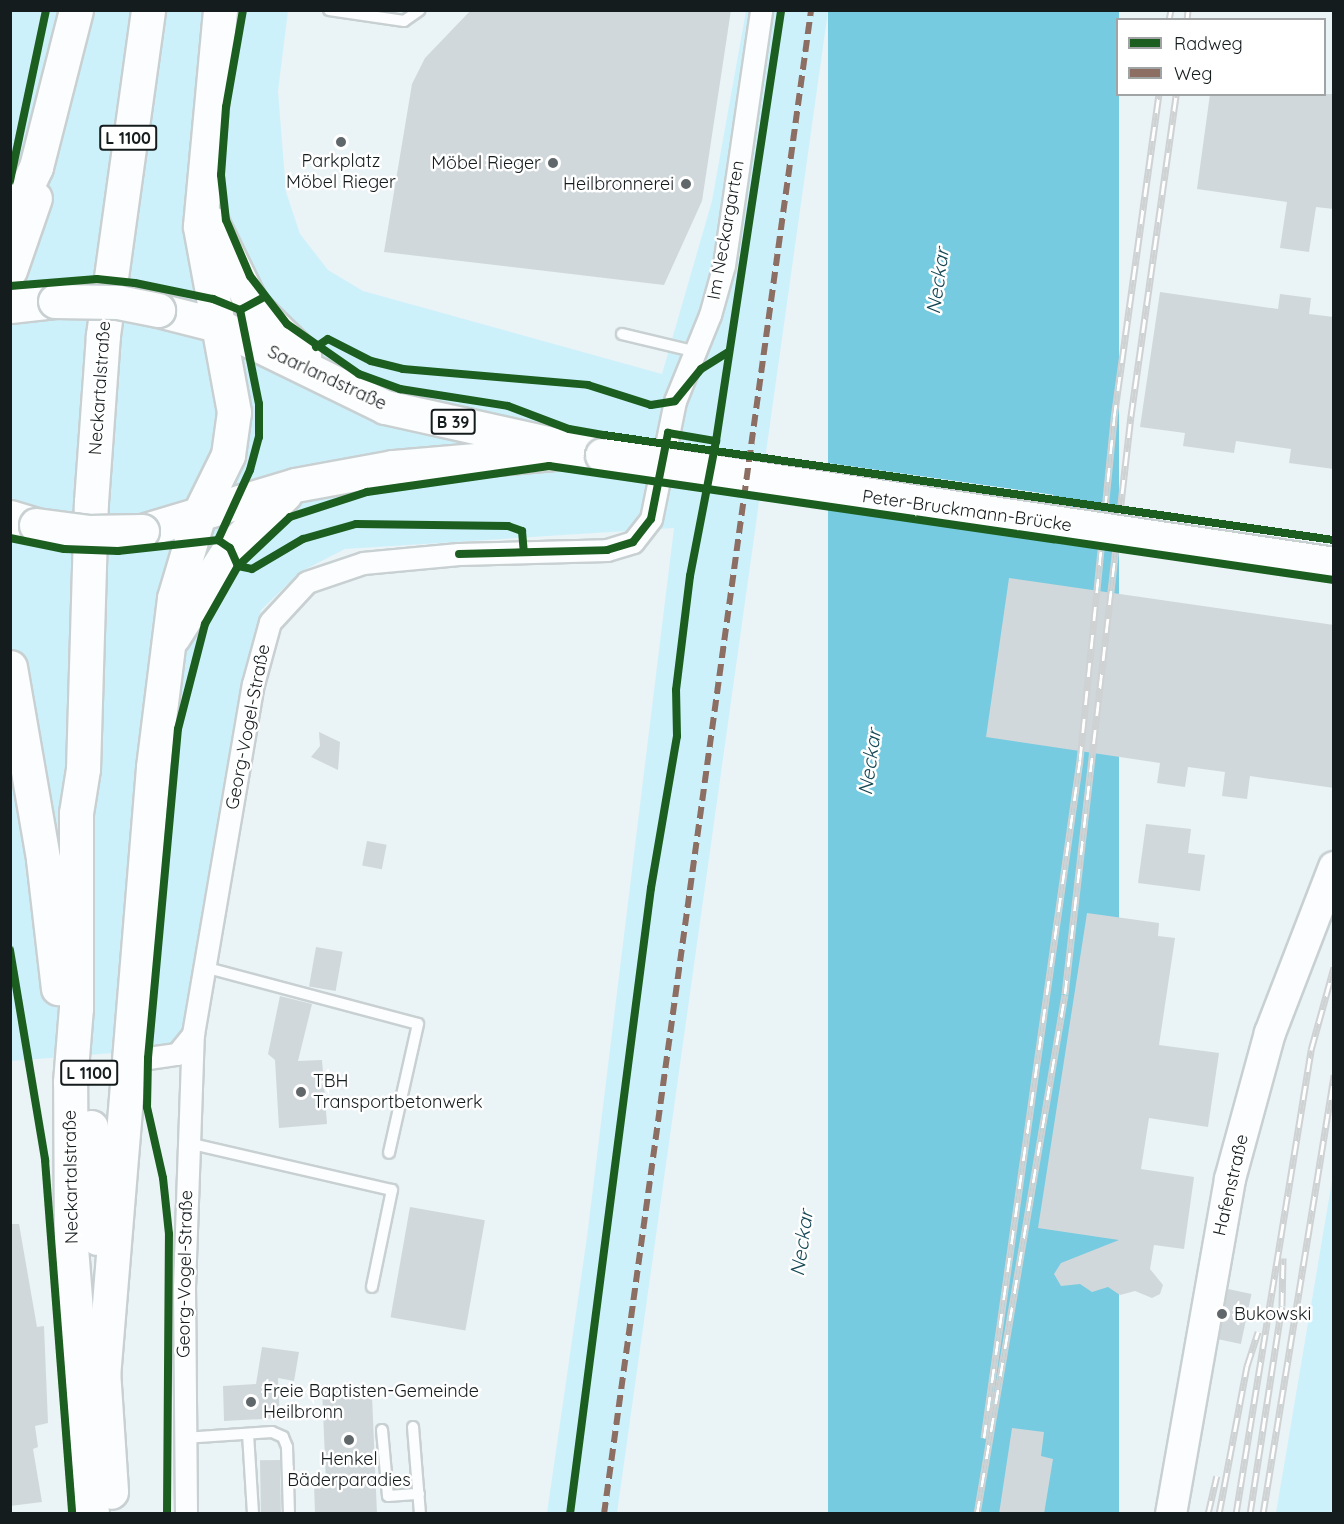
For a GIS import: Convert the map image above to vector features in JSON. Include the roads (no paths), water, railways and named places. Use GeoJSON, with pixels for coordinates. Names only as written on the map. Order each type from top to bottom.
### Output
{"type":"FeatureCollection","features":[{"type":"Feature","properties":{"kind":"main road"},"geometry":{"type":"LineString","coordinates":[[10,222],[36,167],[76,10]]}},
{"type":"Feature","properties":{"kind":"main road","name":"Neckartalstraße"},"geometry":{"type":"LineString","coordinates":[[92,1514],[88,823],[83,769],[91,502],[103,334],[148,10]]}},
{"type":"Feature","properties":{"kind":"main road"},"geometry":{"type":"LineString","coordinates":[[91,1386],[129,1055],[153,767],[171,641],[174,598],[199,514],[228,455],[234,412],[200,226],[220,10]]}},
{"type":"Feature","properties":{"kind":"main road"},"geometry":{"type":"LineString","coordinates":[[10,270],[30,222],[39,183],[36,167]]}},
{"type":"Feature","properties":{"kind":"main road"},"geometry":{"type":"LineString","coordinates":[[203,200],[252,305],[334,383]]}},
{"type":"Feature","properties":{"kind":"main road","name":"Saarlandstraße"},"geometry":{"type":"LineString","coordinates":[[10,306],[55,301],[118,302],[158,309],[217,325],[386,407],[533,438],[588,453]]}},
{"type":"Feature","properties":{"kind":"main road","name":"B 39"},"geometry":{"type":"LineString","coordinates":[[23,521],[88,532],[142,531],[295,485],[393,467],[588,453]]}},
{"type":"Feature","properties":{"kind":"main road","name":"Peter-Bruckmann-Brücke"},"geometry":{"type":"LineString","coordinates":[[588,453],[1334,564]]}},
{"type":"Feature","properties":{"kind":"main road"},"geometry":{"type":"LineString","coordinates":[[171,641],[230,548],[295,485]]}},
{"type":"Feature","properties":{"kind":"main road"},"geometry":{"type":"LineString","coordinates":[[10,667],[43,859],[70,1082]]}},
{"type":"Feature","properties":{"kind":"main road","name":"Neckartalstraße"},"geometry":{"type":"LineString","coordinates":[[83,769],[76,813],[76,1008],[70,1082],[71,1250],[113,1514]]}},
{"type":"Feature","properties":{"kind":"main road","name":"Hafenstraße"},"geometry":{"type":"LineString","coordinates":[[1171,1514],[1230,1179],[1270,1033],[1334,867]]}},
{"type":"Feature","properties":{"kind":"street","name":"Im Neckargarten"},"geometry":{"type":"LineString","coordinates":[[633,542],[651,519],[675,401],[697,352],[724,265],[761,10]]}},
{"type":"Feature","properties":{"kind":"street","name":"Georg-Vogel-Straße"},"geometry":{"type":"LineString","coordinates":[[186,1514],[184,1438],[187,1143],[193,1034],[253,684],[270,622],[307,582],[363,563],[459,554],[608,550],[633,542]]}},
{"type":"Feature","properties":{"kind":"street"},"geometry":{"type":"LineString","coordinates":[[129,1055],[148,1058],[177,1054],[193,1034]]}},
{"type":"Feature","properties":{"kind":"street"},"geometry":{"type":"LineString","coordinates":[[80,1514],[91,1386]]}},
{"type":"Feature","properties":{"kind":"lane"},"geometry":{"type":"LineString","coordinates":[[328,10],[404,21],[420,10]]}},
{"type":"Feature","properties":{"kind":"lane"},"geometry":{"type":"LineString","coordinates":[[622,334],[697,352]]}},
{"type":"Feature","properties":{"kind":"lane"},"geometry":{"type":"LineString","coordinates":[[204,967],[418,1024],[389,1153]]}},
{"type":"Feature","properties":{"kind":"lane"},"geometry":{"type":"LineString","coordinates":[[187,1143],[392,1190],[372,1287]]}},
{"type":"Feature","properties":{"kind":"lane"},"geometry":{"type":"LineString","coordinates":[[414,1427],[420,1514]]}},
{"type":"Feature","properties":{"kind":"lane"},"geometry":{"type":"LineString","coordinates":[[382,1430],[388,1496],[419,1494]]}},
{"type":"Feature","properties":{"kind":"lane"},"geometry":{"type":"LineString","coordinates":[[184,1438],[272,1432],[283,1437],[287,1447],[289,1514]]}},
{"type":"Feature","properties":{"kind":"lane"},"geometry":{"type":"LineString","coordinates":[[248,1434],[253,1514]]}},
{"type":"Feature","properties":{"kind":"water","name":"Neckar"},"geometry":{"type":"Polygon","coordinates":[[[828,11],[1119,11],[1119,18],[1116,18],[1116,96],[1119,96],[1119,1514],[828,1514],[828,11]]]}},
{"type":"Feature","properties":{"kind":"railway"},"geometry":{"type":"LineString","coordinates":[[1169,18],[1171,10]]}},
{"type":"Feature","properties":{"kind":"railway"},"geometry":{"type":"LineString","coordinates":[[1187,18],[1188,10]]}},
{"type":"Feature","properties":{"kind":"railway"},"geometry":{"type":"LineString","coordinates":[[984,1438],[1080,760],[1114,418],[1159,96]]}},
{"type":"Feature","properties":{"kind":"railway"},"geometry":{"type":"LineString","coordinates":[[977,1514],[1065,994],[1131,416],[1176,96]]}},
{"type":"Feature","properties":{"kind":"railway"},"geometry":{"type":"LineString","coordinates":[[1236,1514],[1311,1050],[1334,967]]}},
{"type":"Feature","properties":{"kind":"railway"},"geometry":{"type":"LineString","coordinates":[[1263,1514],[1334,1075]]}},
{"type":"Feature","properties":{"kind":"railway"},"geometry":{"type":"LineString","coordinates":[[1250,1514],[1282,1306],[1283,1258]]}},
{"type":"Feature","properties":{"kind":"railway"},"geometry":{"type":"LineString","coordinates":[[1219,1514],[1247,1366],[1258,1332]]}},
{"type":"Feature","properties":{"kind":"railway"},"geometry":{"type":"LineString","coordinates":[[1208,1514],[1217,1476]]}},
{"type":"Feature","properties":{"kind":"place","name":"Parkplatz Möbel Rieger"},"geometry":{"type":"Point","coordinates":[341,142]}},
{"type":"Feature","properties":{"kind":"place","name":"Möbel Rieger"},"geometry":{"type":"Point","coordinates":[553,163]}},
{"type":"Feature","properties":{"kind":"place","name":"Heilbronnerei"},"geometry":{"type":"Point","coordinates":[686,184]}},
{"type":"Feature","properties":{"kind":"place","name":"TBH Transportbetonwerk"},"geometry":{"type":"Point","coordinates":[301,1092]}},
{"type":"Feature","properties":{"kind":"place","name":"Bukowski"},"geometry":{"type":"Point","coordinates":[1222,1314]}},
{"type":"Feature","properties":{"kind":"place","name":"Freie Baptisten-Gemeinde Heilbronn"},"geometry":{"type":"Point","coordinates":[251,1402]}},
{"type":"Feature","properties":{"kind":"place","name":"Henkel Bäderparadies"},"geometry":{"type":"Point","coordinates":[349,1440]}}]}
